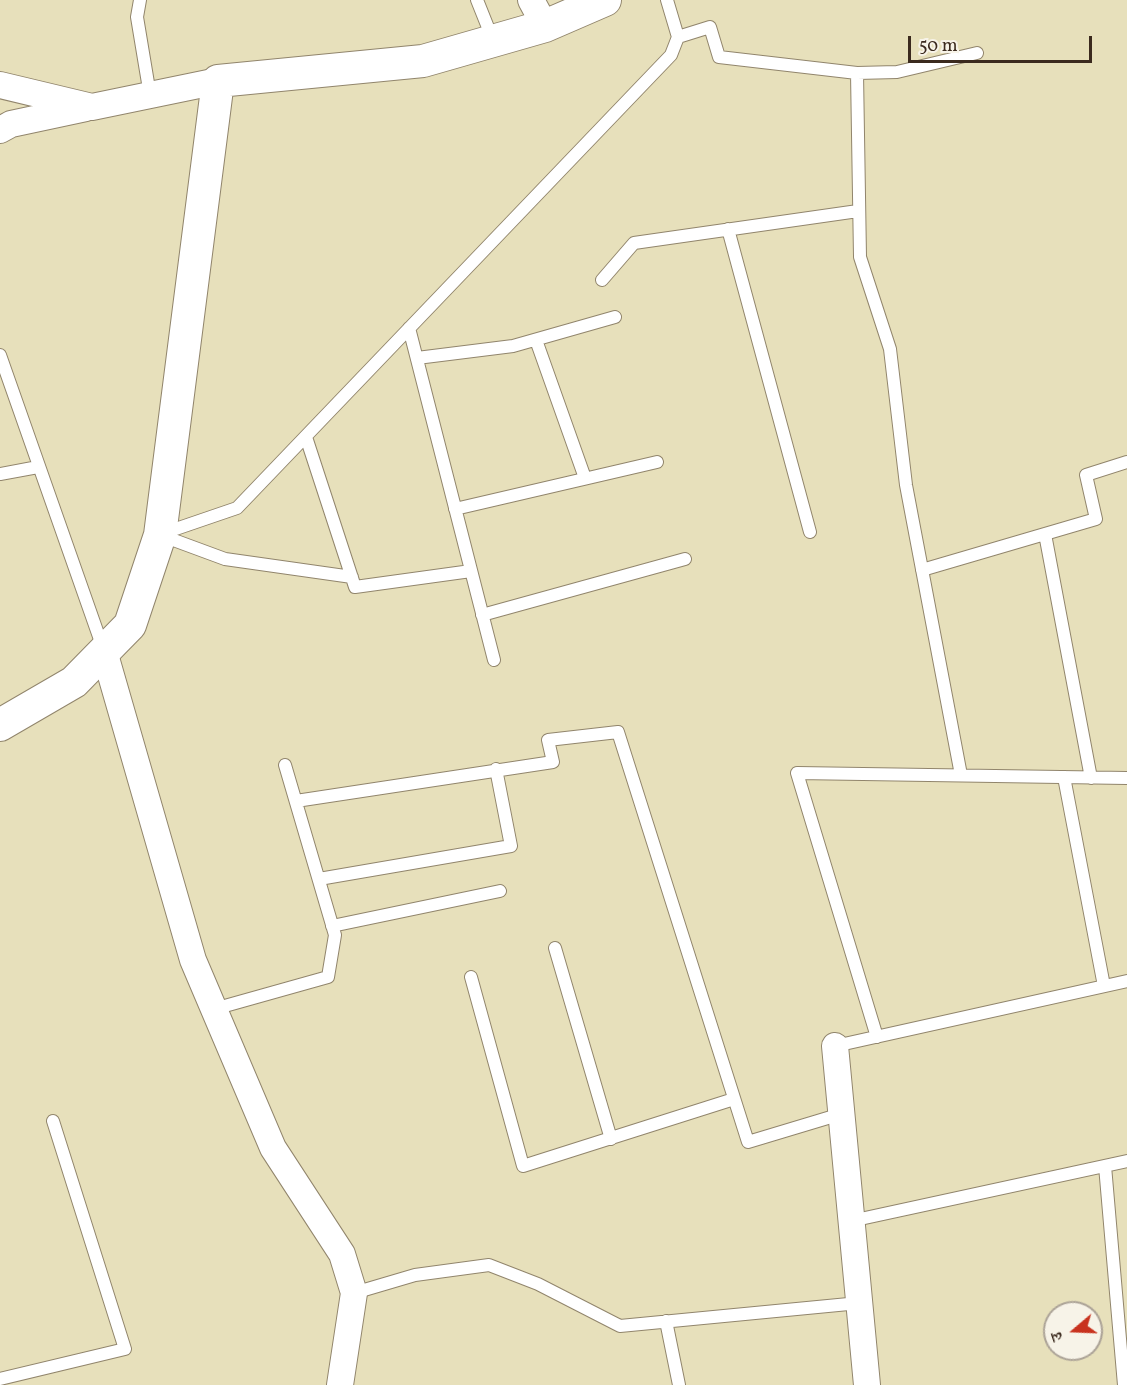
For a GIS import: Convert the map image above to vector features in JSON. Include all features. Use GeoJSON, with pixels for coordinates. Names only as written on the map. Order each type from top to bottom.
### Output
{"type":"FeatureCollection","features":[{"type":"Feature","properties":{"kind":"street"},"geometry":{"type":"LineString","coordinates":[[0,130],[11,124],[218,81],[423,61],[493,41],[538,13],[605,0]]}},
{"type":"Feature","properties":{"kind":"street"},"geometry":{"type":"LineString","coordinates":[[0,725],[74,682],[130,625],[160,535],[218,81]]}},
{"type":"Feature","properties":{"kind":"street"},"geometry":{"type":"LineString","coordinates":[[0,85],[92,107]]}},
{"type":"Feature","properties":{"kind":"street"},"geometry":{"type":"LineString","coordinates":[[104,651],[193,960],[273,1148],[342,1254],[354,1293],[340,1385]]}},
{"type":"Feature","properties":{"kind":"street"},"geometry":{"type":"LineString","coordinates":[[835,1046],[867,1385]]}},
{"type":"Feature","properties":{"kind":"lane"},"geometry":{"type":"LineString","coordinates":[[140,0],[137,17],[150,95]]}},
{"type":"Feature","properties":{"kind":"lane"},"geometry":{"type":"LineString","coordinates":[[477,0],[493,41]]}},
{"type":"Feature","properties":{"kind":"lane"},"geometry":{"type":"LineString","coordinates":[[160,535],[237,508],[671,55],[678,37],[667,0]]}},
{"type":"Feature","properties":{"kind":"lane"},"geometry":{"type":"LineString","coordinates":[[678,37],[710,27],[719,57],[857,73],[897,72],[977,53]]}},
{"type":"Feature","properties":{"kind":"lane"},"geometry":{"type":"LineString","coordinates":[[857,73],[860,257],[890,349],[906,485],[961,776]]}},
{"type":"Feature","properties":{"kind":"lane"},"geometry":{"type":"LineString","coordinates":[[602,280],[634,243],[858,211]]}},
{"type":"Feature","properties":{"kind":"lane"},"geometry":{"type":"LineString","coordinates":[[728,229],[810,532]]}},
{"type":"Feature","properties":{"kind":"lane"},"geometry":{"type":"LineString","coordinates":[[417,358],[513,346],[615,317]]}},
{"type":"Feature","properties":{"kind":"lane"},"geometry":{"type":"LineString","coordinates":[[409,328],[494,660]]}},
{"type":"Feature","properties":{"kind":"lane"},"geometry":{"type":"LineString","coordinates":[[536,340],[585,478]]}},
{"type":"Feature","properties":{"kind":"lane"},"geometry":{"type":"LineString","coordinates":[[0,355],[104,651]]}},
{"type":"Feature","properties":{"kind":"lane"},"geometry":{"type":"LineString","coordinates":[[306,437],[355,587],[471,571]]}},
{"type":"Feature","properties":{"kind":"lane"},"geometry":{"type":"LineString","coordinates":[[455,509],[657,462]]}},
{"type":"Feature","properties":{"kind":"lane"},"geometry":{"type":"LineString","coordinates":[[922,570],[1096,519],[1086,475],[1127,462]]}},
{"type":"Feature","properties":{"kind":"lane"},"geometry":{"type":"LineString","coordinates":[[0,474],[38,467]]}},
{"type":"Feature","properties":{"kind":"lane"},"geometry":{"type":"LineString","coordinates":[[1045,534],[1091,778]]}},
{"type":"Feature","properties":{"kind":"lane"},"geometry":{"type":"LineString","coordinates":[[160,535],[225,559],[352,577]]}},
{"type":"Feature","properties":{"kind":"lane"},"geometry":{"type":"LineString","coordinates":[[482,615],[685,560]]}},
{"type":"Feature","properties":{"kind":"lane"},"geometry":{"type":"LineString","coordinates":[[296,801],[553,762],[548,740],[618,732],[748,1142],[841,1114]]}},
{"type":"Feature","properties":{"kind":"lane"},"geometry":{"type":"LineString","coordinates":[[214,1009],[328,977],[335,935],[285,765]]}},
{"type":"Feature","properties":{"kind":"lane"},"geometry":{"type":"LineString","coordinates":[[319,879],[511,846],[496,769]]}},
{"type":"Feature","properties":{"kind":"lane"},"geometry":{"type":"LineString","coordinates":[[877,1037],[797,773],[1127,778]]}},
{"type":"Feature","properties":{"kind":"lane"},"geometry":{"type":"LineString","coordinates":[[1064,777],[1104,986]]}},
{"type":"Feature","properties":{"kind":"lane"},"geometry":{"type":"LineString","coordinates":[[332,926],[500,891]]}},
{"type":"Feature","properties":{"kind":"lane"},"geometry":{"type":"LineString","coordinates":[[555,948],[610,1139]]}},
{"type":"Feature","properties":{"kind":"lane"},"geometry":{"type":"LineString","coordinates":[[471,977],[523,1166],[734,1099]]}},
{"type":"Feature","properties":{"kind":"lane"},"geometry":{"type":"LineString","coordinates":[[835,1046],[1127,981]]}},
{"type":"Feature","properties":{"kind":"lane"},"geometry":{"type":"LineString","coordinates":[[0,1379],[125,1349],[53,1121]]}},
{"type":"Feature","properties":{"kind":"lane"},"geometry":{"type":"LineString","coordinates":[[851,1221],[1127,1161]]}},
{"type":"Feature","properties":{"kind":"lane"},"geometry":{"type":"LineString","coordinates":[[1105,1166],[1124,1385]]}},
{"type":"Feature","properties":{"kind":"lane"},"geometry":{"type":"LineString","coordinates":[[354,1293],[415,1275],[489,1265],[538,1284],[620,1326],[859,1303]]}},
{"type":"Feature","properties":{"kind":"lane"},"geometry":{"type":"LineString","coordinates":[[666,1321],[679,1385]]}}]}
